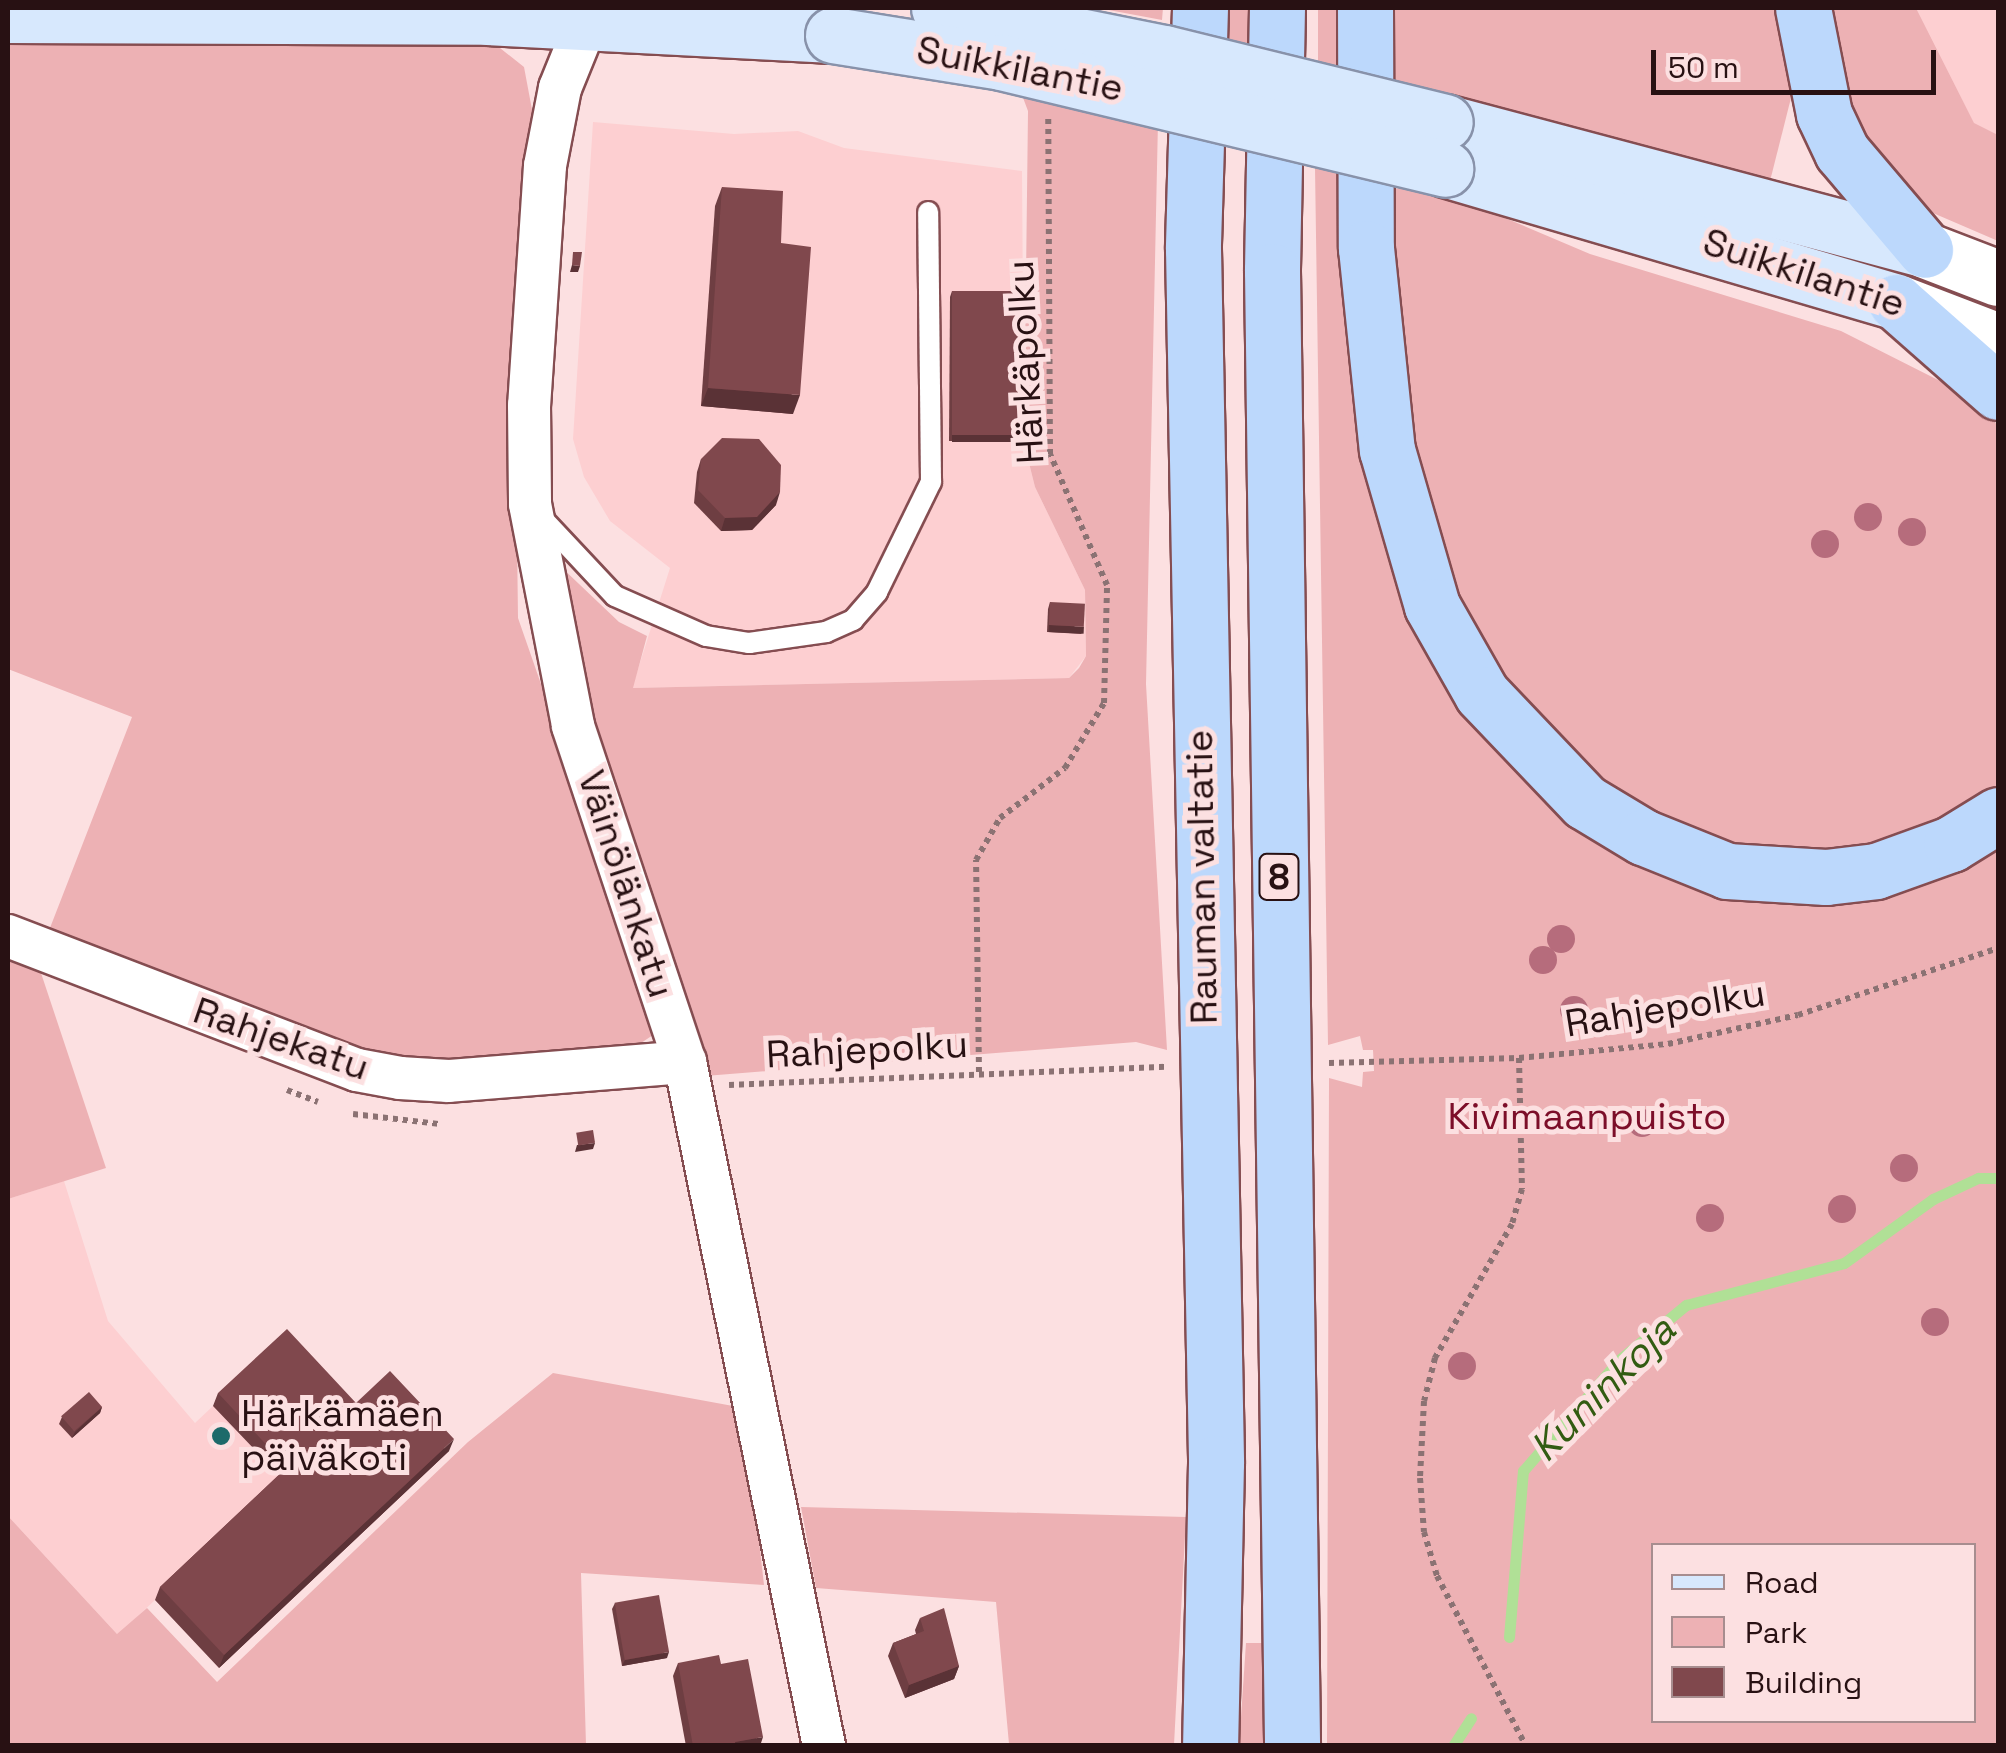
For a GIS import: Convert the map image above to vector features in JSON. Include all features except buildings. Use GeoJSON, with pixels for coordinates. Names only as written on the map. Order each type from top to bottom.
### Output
{"type":"FeatureCollection","features":[{"type":"Feature","properties":{"kind":"highway","name":"Rauman valtatie"},"geometry":{"type":"LineString","coordinates":[[1200,8],[1193,249],[1216,1463],[1210,1746]]}},
{"type":"Feature","properties":{"kind":"highway","name":"Rauman valtatie"},"geometry":{"type":"LineString","coordinates":[[1277,8],[1272,329],[1292,1746]]}},
{"type":"Feature","properties":{"kind":"highway"},"geometry":{"type":"LineString","coordinates":[[1365,8],[1366,248],[1386,450],[1432,606],[1482,694],[1585,802],[1644,838],[1728,871],[1826,877],[1876,871],[1951,844],[1998,815]]}},
{"type":"Feature","properties":{"kind":"highway"},"geometry":{"type":"LineString","coordinates":[[1803,8],[1824,114],[1842,152],[1925,250]]}},
{"type":"Feature","properties":{"kind":"highway"},"geometry":{"type":"LineString","coordinates":[[1896,302],[1998,392]]}},
{"type":"Feature","properties":{"kind":"main road","name":"Suikkilantie"},"geometry":{"type":"LineString","coordinates":[[939,8],[1164,53],[1445,145],[1998,341]]}},
{"type":"Feature","properties":{"kind":"main road","name":"Suikkilantie"},"geometry":{"type":"LineString","coordinates":[[8,15],[590,14],[833,35],[1001,62],[1445,145],[1925,250],[1998,278]]}},
{"type":"Feature","properties":{"kind":"street","name":"Väinölänkatu"},"geometry":{"type":"LineString","coordinates":[[590,14],[560,88],[545,166],[529,405],[530,504],[573,726],[688,1075],[824,1746]]}},
{"type":"Feature","properties":{"kind":"street","name":"Rahjekatu"},"geometry":{"type":"LineString","coordinates":[[8,936],[372,1073],[449,1082],[688,1075]]}},
{"type":"Feature","properties":{"kind":"lane"},"geometry":{"type":"LineString","coordinates":[[530,504],[615,596],[653,618],[749,643],[826,632],[853,620],[877,592],[932,482],[928,212]]}},
{"type":"Feature","properties":{"kind":"path","name":"Härkäpolku"},"geometry":{"type":"LineString","coordinates":[[979,1072],[976,860],[1000,818],[1065,768],[1082,746],[1096,727],[1106,687],[1106,585],[1050,454],[1048,114]]}},
{"type":"Feature","properties":{"kind":"path","name":"Rahjepolku"},"geometry":{"type":"LineString","coordinates":[[1329,1063],[1519,1058],[1668,1044],[1798,1015],[1998,948]]}},
{"type":"Feature","properties":{"kind":"path"},"geometry":{"type":"LineString","coordinates":[[1519,1058],[1522,1189],[1512,1224],[1435,1358],[1424,1400],[1420,1478],[1424,1532],[1438,1576],[1526,1746]]}},
{"type":"Feature","properties":{"kind":"path","name":"Rahjepolku"},"geometry":{"type":"LineString","coordinates":[[688,1075],[1168,1067]]}},
{"type":"Feature","properties":{"kind":"shaded area"},"geometry":{"type":"Polygon","coordinates":[[[1916,8],[1998,8],[1998,135],[1974,124],[1916,8]]]}},
{"type":"Feature","properties":{"kind":"shaded area"},"geometry":{"type":"Polygon","coordinates":[[[593,122],[734,134],[798,131],[844,148],[1022,171],[1024,443],[1035,487],[1085,590],[1086,656],[1069,678],[632,688],[670,568],[610,521],[584,477],[573,439],[593,122]]]}},
{"type":"Feature","properties":{"kind":"shaded area","name":"Härkämäen päiväkoti"},"geometry":{"type":"Polygon","coordinates":[[[64,1181],[108,1321],[195,1423],[282,1341],[351,1415],[219,1668],[155,1600],[118,1635],[8,1516],[8,1199],[64,1181]]]}},
{"type":"Feature","properties":{"kind":"green space"},"geometry":{"type":"Polygon","coordinates":[[[1098,8],[1163,8],[1162,20],[1098,8]]]}},
{"type":"Feature","properties":{"kind":"green space"},"geometry":{"type":"Polygon","coordinates":[[[1227,8],[1248,8],[1248,51],[1227,51],[1227,8]]]}},
{"type":"Feature","properties":{"kind":"green space"},"geometry":{"type":"Polygon","coordinates":[[[1318,8],[1347,8],[1347,71],[1318,71],[1318,8]]]}},
{"type":"Feature","properties":{"kind":"green space"},"geometry":{"type":"Polygon","coordinates":[[[1388,8],[1781,8],[1793,90],[1769,185],[1388,87],[1388,8]]]}},
{"type":"Feature","properties":{"kind":"green space"},"geometry":{"type":"Polygon","coordinates":[[[1827,8],[1916,8],[1974,123],[1998,135],[1998,241],[1926,210],[1856,133],[1827,8]]]}},
{"type":"Feature","properties":{"kind":"green space"},"geometry":{"type":"Polygon","coordinates":[[[8,39],[495,44],[524,67],[533,115],[516,458],[518,618],[658,1020],[653,1035],[635,1047],[438,1067],[336,1045],[48,933],[132,717],[8,669],[8,39]]]}},
{"type":"Feature","properties":{"kind":"green space"},"geometry":{"type":"Polygon","coordinates":[[[1022,95],[1158,121],[1146,684],[1167,1050],[1136,1042],[705,1076],[572,665],[558,564],[619,622],[647,636],[633,688],[1069,678],[1079,668],[1086,656],[1085,590],[1035,487],[1024,443],[1028,111],[1022,95]]]}},
{"type":"Feature","properties":{"kind":"green space","name":"Kivimaanpuisto"},"geometry":{"type":"Polygon","coordinates":[[[1315,168],[1345,172],[1393,554],[1673,872],[1998,839],[1998,1745],[1327,1745],[1329,1078],[1362,1087],[1363,1072],[1374,1071],[1373,1050],[1363,1050],[1360,1036],[1328,1045],[1315,168]]]}},
{"type":"Feature","properties":{"kind":"green space"},"geometry":{"type":"Polygon","coordinates":[[[1391,188],[1444,192],[1590,254],[1841,331],[1946,384],[1998,425],[1998,791],[1953,816],[1856,851],[1737,849],[1670,824],[1584,771],[1510,695],[1455,595],[1410,460],[1389,264],[1391,188]]]}},
{"type":"Feature","properties":{"kind":"green space"},"geometry":{"type":"Polygon","coordinates":[[[8,949],[37,961],[106,1168],[8,1199],[8,949]]]}},
{"type":"Feature","properties":{"kind":"green space"},"geometry":{"type":"Polygon","coordinates":[[[553,1373],[744,1408],[764,1585],[581,1573],[586,1745],[8,1745],[8,1516],[117,1634],[147,1608],[217,1682],[468,1442],[553,1373]]]}},
{"type":"Feature","properties":{"kind":"green space"},"geometry":{"type":"Polygon","coordinates":[[[801,1507],[1186,1517],[1174,1745],[849,1745],[1009,1744],[996,1602],[816,1588],[801,1507]]]}},
{"type":"Feature","properties":{"kind":"green space"},"geometry":{"type":"Polygon","coordinates":[[[1246,1643],[1269,1643],[1267,1745],[1239,1746],[1246,1643]]]}},
{"type":"Feature","properties":{"kind":"waterway","name":"Kuninkoja"},"geometry":{"type":"LineString","coordinates":[[1509,1637],[1523,1471],[1619,1360],[1686,1305],[1844,1263],[1933,1199],[1978,1178],[1998,1178]]}},
{"type":"Feature","properties":{"kind":"waterway","name":"Kuninkoja"},"geometry":{"type":"LineString","coordinates":[[1453,1746],[1471,1718]]}},
{"type":"Feature","properties":{"kind":"place","name":"Härkämäen päiväkoti"},"geometry":{"type":"Point","coordinates":[221,1436]}}]}
